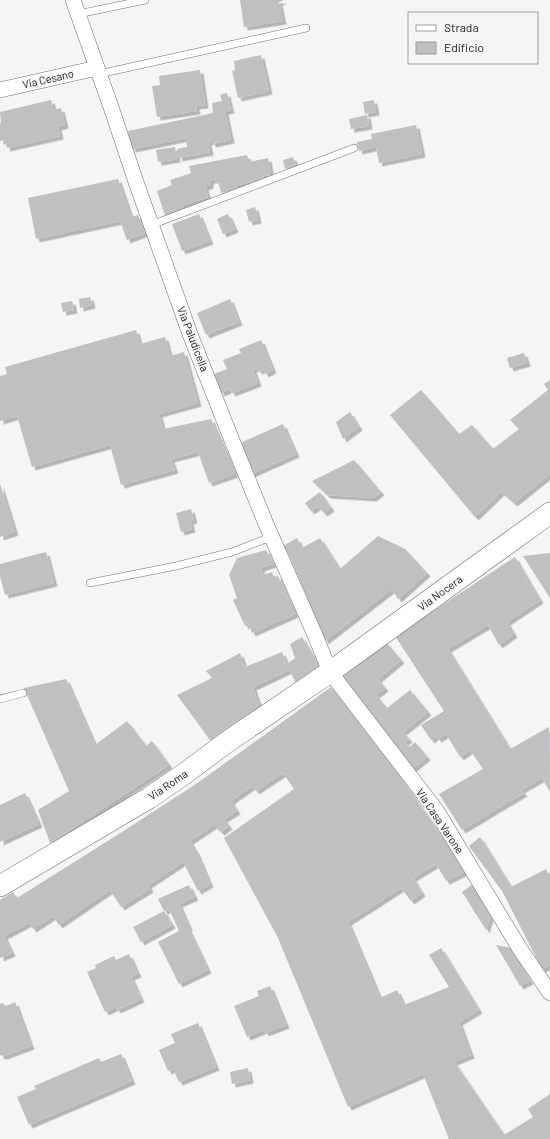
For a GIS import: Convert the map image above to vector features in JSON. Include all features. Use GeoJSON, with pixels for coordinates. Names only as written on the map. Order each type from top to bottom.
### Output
{"type":"FeatureCollection","features":[{"type":"Feature","properties":{"kind":"main road","name":"Via Nocera"},"geometry":{"type":"LineString","coordinates":[[330,672],[550,513]]}},
{"type":"Feature","properties":{"kind":"main road","name":"Via Roma"},"geometry":{"type":"LineString","coordinates":[[0,886],[149,798],[227,742],[330,672]]}},
{"type":"Feature","properties":{"kind":"street","name":"Via Paludicella"},"geometry":{"type":"LineString","coordinates":[[76,7],[190,334],[271,537],[330,672]]}},
{"type":"Feature","properties":{"kind":"street","name":"Via Cesano"},"geometry":{"type":"LineString","coordinates":[[0,90],[98,71]]}},
{"type":"Feature","properties":{"kind":"street","name":"Via Casa Varone"},"geometry":{"type":"LineString","coordinates":[[330,672],[436,810],[520,949],[545,974],[550,993]]}},
{"type":"Feature","properties":{"kind":"lane"},"geometry":{"type":"LineString","coordinates":[[76,7],[145,0]]}},
{"type":"Feature","properties":{"kind":"lane"},"geometry":{"type":"LineString","coordinates":[[98,71],[306,28]]}},
{"type":"Feature","properties":{"kind":"lane"},"geometry":{"type":"LineString","coordinates":[[151,225],[354,148]]}},
{"type":"Feature","properties":{"kind":"lane"},"geometry":{"type":"LineString","coordinates":[[90,583],[176,566],[225,554],[271,537]]}},
{"type":"Feature","properties":{"kind":"lane"},"geometry":{"type":"LineString","coordinates":[[0,699],[23,693]]}},
{"type":"Feature","properties":{"kind":"building"},"geometry":{"type":"Polygon","coordinates":[[[240,0],[282,0],[283,1],[279,2],[283,21],[244,27],[240,0]]]}},
{"type":"Feature","properties":{"kind":"building"},"geometry":{"type":"Polygon","coordinates":[[[261,55],[269,91],[238,98],[232,71],[235,70],[234,61],[261,55]]]}},
{"type":"Feature","properties":{"kind":"building"},"geometry":{"type":"Polygon","coordinates":[[[200,70],[205,105],[196,106],[197,111],[157,117],[152,86],[160,85],[159,76],[200,70]]]}},
{"type":"Feature","properties":{"kind":"building"},"geometry":{"type":"Polygon","coordinates":[[[227,93],[231,110],[225,111],[231,140],[212,144],[212,141],[208,142],[210,152],[179,158],[177,149],[187,147],[186,138],[132,149],[128,131],[213,113],[212,103],[222,101],[220,95],[227,93]]]}},
{"type":"Feature","properties":{"kind":"building"},"geometry":{"type":"Polygon","coordinates":[[[51,100],[54,110],[61,108],[65,125],[58,127],[60,136],[7,148],[5,140],[0,141],[0,112],[51,100]]]}},
{"type":"Feature","properties":{"kind":"building"},"geometry":{"type":"Polygon","coordinates":[[[374,100],[376,112],[365,114],[363,102],[374,100]]]}},
{"type":"Feature","properties":{"kind":"building"},"geometry":{"type":"Polygon","coordinates":[[[367,115],[369,126],[351,129],[349,119],[367,115]]]}},
{"type":"Feature","properties":{"kind":"building"},"geometry":{"type":"Polygon","coordinates":[[[416,125],[422,154],[379,163],[376,147],[359,151],[357,142],[372,139],[371,134],[416,125]]]}},
{"type":"Feature","properties":{"kind":"building"},"geometry":{"type":"Polygon","coordinates":[[[175,147],[177,159],[158,162],[156,150],[175,147]]]}},
{"type":"Feature","properties":{"kind":"building"},"geometry":{"type":"Polygon","coordinates":[[[247,155],[249,162],[268,158],[271,175],[263,176],[264,180],[237,185],[238,189],[221,193],[219,183],[216,184],[215,179],[210,181],[210,185],[205,187],[208,197],[183,205],[184,209],[165,216],[157,191],[172,185],[170,180],[191,173],[189,166],[247,155]]]}},
{"type":"Feature","properties":{"kind":"building"},"geometry":{"type":"Polygon","coordinates":[[[293,157],[296,166],[285,169],[283,160],[293,157]]]}},
{"type":"Feature","properties":{"kind":"building"},"geometry":{"type":"Polygon","coordinates":[[[118,179],[131,217],[138,215],[145,233],[127,240],[120,221],[36,239],[28,198],[118,179]]]}},
{"type":"Feature","properties":{"kind":"building"},"geometry":{"type":"Polygon","coordinates":[[[255,207],[258,220],[249,222],[246,210],[255,207]]]}},
{"type":"Feature","properties":{"kind":"building"},"geometry":{"type":"Polygon","coordinates":[[[199,214],[210,241],[182,251],[172,224],[199,214]]]}},
{"type":"Feature","properties":{"kind":"building"},"geometry":{"type":"Polygon","coordinates":[[[228,214],[235,229],[223,234],[217,219],[228,214]]]}},
{"type":"Feature","properties":{"kind":"building"},"geometry":{"type":"Polygon","coordinates":[[[90,297],[92,305],[80,308],[79,299],[90,297]]]}},
{"type":"Feature","properties":{"kind":"building"},"geometry":{"type":"Polygon","coordinates":[[[230,299],[239,322],[206,335],[197,313],[230,299]]]}},
{"type":"Feature","properties":{"kind":"building"},"geometry":{"type":"Polygon","coordinates":[[[72,301],[74,310],[63,312],[61,303],[72,301]]]}},
{"type":"Feature","properties":{"kind":"building"},"geometry":{"type":"Polygon","coordinates":[[[136,330],[140,344],[165,337],[170,356],[184,352],[198,403],[159,414],[163,429],[211,419],[235,474],[209,483],[198,452],[171,459],[175,470],[121,485],[110,445],[32,467],[17,416],[0,421],[0,376],[7,374],[5,367],[136,330]]]}},
{"type":"Feature","properties":{"kind":"building"},"geometry":{"type":"Polygon","coordinates":[[[261,340],[273,370],[265,374],[263,369],[258,371],[257,368],[253,369],[258,383],[232,393],[230,389],[221,393],[214,374],[227,369],[223,360],[241,353],[239,349],[261,340]]]}},
{"type":"Feature","properties":{"kind":"building"},"geometry":{"type":"Polygon","coordinates":[[[524,353],[527,363],[510,368],[507,358],[524,353]]]}},
{"type":"Feature","properties":{"kind":"building"},"geometry":{"type":"Polygon","coordinates":[[[550,380],[550,474],[514,503],[501,492],[475,517],[390,415],[421,390],[459,434],[472,425],[493,449],[519,429],[510,420],[548,390],[544,384],[550,380]]]}},
{"type":"Feature","properties":{"kind":"building"},"geometry":{"type":"Polygon","coordinates":[[[350,412],[359,427],[343,439],[336,422],[350,412]]]}},
{"type":"Feature","properties":{"kind":"building"},"geometry":{"type":"Polygon","coordinates":[[[283,424],[296,454],[251,474],[238,444],[283,424]]]}},
{"type":"Feature","properties":{"kind":"building"},"geometry":{"type":"Polygon","coordinates":[[[354,460],[381,492],[373,498],[327,495],[312,481],[354,460]]]}},
{"type":"Feature","properties":{"kind":"building"},"geometry":{"type":"Polygon","coordinates":[[[0,484],[15,532],[0,537],[0,484]]]}},
{"type":"Feature","properties":{"kind":"building"},"geometry":{"type":"Polygon","coordinates":[[[320,492],[331,508],[324,513],[318,506],[311,511],[305,503],[320,492]]]}},
{"type":"Feature","properties":{"kind":"building"},"geometry":{"type":"Polygon","coordinates":[[[191,509],[194,520],[190,521],[192,529],[181,532],[176,513],[191,509]]]}},
{"type":"Feature","properties":{"kind":"building"},"geometry":{"type":"Polygon","coordinates":[[[378,536],[405,549],[427,573],[398,599],[392,589],[325,641],[289,555],[283,546],[297,538],[302,548],[320,538],[340,569],[378,536]]]}},
{"type":"Feature","properties":{"kind":"building"},"geometry":{"type":"Polygon","coordinates":[[[266,550],[273,564],[261,568],[263,575],[272,572],[274,578],[278,576],[295,614],[252,633],[248,623],[245,626],[233,600],[237,598],[229,575],[237,558],[266,550]]]}},
{"type":"Feature","properties":{"kind":"building"},"geometry":{"type":"Polygon","coordinates":[[[46,552],[54,583],[5,595],[0,576],[0,564],[46,552]]]}},
{"type":"Feature","properties":{"kind":"building"},"geometry":{"type":"Polygon","coordinates":[[[550,553],[550,598],[523,556],[550,553]]]}},
{"type":"Feature","properties":{"kind":"building"},"geometry":{"type":"Polygon","coordinates":[[[515,557],[540,600],[507,622],[514,634],[499,645],[488,625],[448,649],[510,749],[549,727],[550,792],[542,778],[521,790],[524,793],[462,830],[439,794],[483,769],[470,750],[460,757],[446,734],[438,739],[436,736],[431,740],[421,725],[444,711],[395,636],[515,557]]]}},
{"type":"Feature","properties":{"kind":"building"},"geometry":{"type":"Polygon","coordinates":[[[302,637],[318,666],[296,683],[289,670],[253,687],[259,705],[210,740],[177,695],[212,678],[206,671],[240,653],[245,667],[282,652],[287,664],[295,658],[290,644],[302,637]]]}},
{"type":"Feature","properties":{"kind":"building"},"geometry":{"type":"Polygon","coordinates":[[[386,642],[401,660],[378,679],[385,688],[376,695],[387,708],[410,690],[428,712],[403,732],[409,739],[405,742],[410,747],[415,742],[427,757],[412,769],[340,679],[386,642]]]}},
{"type":"Feature","properties":{"kind":"building"},"geometry":{"type":"Polygon","coordinates":[[[66,679],[95,745],[127,721],[146,746],[152,741],[169,765],[50,843],[38,810],[69,791],[24,688],[66,679]]]}},
{"type":"Feature","properties":{"kind":"building"},"geometry":{"type":"Polygon","coordinates":[[[331,687],[395,770],[467,871],[446,881],[436,864],[413,878],[422,893],[411,901],[401,888],[348,922],[380,998],[397,990],[404,1005],[449,987],[429,955],[441,948],[479,1010],[459,1022],[471,1055],[454,1062],[504,1135],[533,1117],[528,1109],[550,1094],[550,1139],[449,1139],[423,1074],[348,1107],[278,938],[224,838],[294,789],[283,773],[256,791],[252,786],[231,801],[237,811],[224,819],[229,826],[221,832],[214,825],[190,841],[197,853],[210,884],[198,891],[183,862],[148,885],[150,889],[121,907],[110,890],[59,925],[53,916],[33,929],[29,923],[4,936],[12,953],[0,958],[0,900],[13,892],[17,898],[122,832],[196,784],[331,687]]]}},
{"type":"Feature","properties":{"kind":"building"},"geometry":{"type":"Polygon","coordinates":[[[25,793],[39,824],[0,842],[0,805],[25,793]]]}},
{"type":"Feature","properties":{"kind":"building"},"geometry":{"type":"Polygon","coordinates":[[[480,837],[511,887],[546,869],[550,878],[550,965],[542,969],[502,891],[469,846],[480,837]]]}},
{"type":"Feature","properties":{"kind":"building"},"geometry":{"type":"Polygon","coordinates":[[[473,884],[490,918],[486,930],[462,892],[473,884]]]}},
{"type":"Feature","properties":{"kind":"building"},"geometry":{"type":"Polygon","coordinates":[[[189,885],[195,897],[179,904],[189,927],[188,928],[208,970],[179,984],[158,942],[179,931],[169,909],[164,911],[158,899],[189,885]]]}},
{"type":"Feature","properties":{"kind":"building"},"geometry":{"type":"Polygon","coordinates":[[[164,911],[172,925],[141,942],[133,927],[164,911]]]}},
{"type":"Feature","properties":{"kind":"building"},"geometry":{"type":"Polygon","coordinates":[[[496,945],[511,948],[530,981],[520,986],[496,945]]]}},
{"type":"Feature","properties":{"kind":"building"},"geometry":{"type":"Polygon","coordinates":[[[129,954],[138,974],[131,977],[141,999],[117,1010],[116,1007],[105,1012],[87,972],[96,968],[95,965],[114,956],[116,960],[129,954]]]}},
{"type":"Feature","properties":{"kind":"building"},"geometry":{"type":"Polygon","coordinates":[[[270,986],[286,1025],[265,1033],[264,1030],[247,1037],[234,1006],[259,996],[257,991],[270,986]]]}},
{"type":"Feature","properties":{"kind":"building"},"geometry":{"type":"Polygon","coordinates":[[[15,1002],[31,1046],[4,1056],[0,1055],[0,1004],[2,1003],[6,1006],[15,1002]]]}},
{"type":"Feature","properties":{"kind":"building"},"geometry":{"type":"Polygon","coordinates":[[[198,1023],[216,1067],[179,1082],[173,1069],[168,1071],[159,1050],[175,1043],[171,1034],[198,1023]]]}},
{"type":"Feature","properties":{"kind":"building"},"geometry":{"type":"Polygon","coordinates":[[[121,1054],[132,1081],[29,1125],[17,1097],[36,1089],[34,1086],[99,1058],[101,1062],[121,1054]]]}},
{"type":"Feature","properties":{"kind":"building"},"geometry":{"type":"Polygon","coordinates":[[[248,1068],[250,1080],[232,1084],[230,1072],[248,1068]]]}}]}
